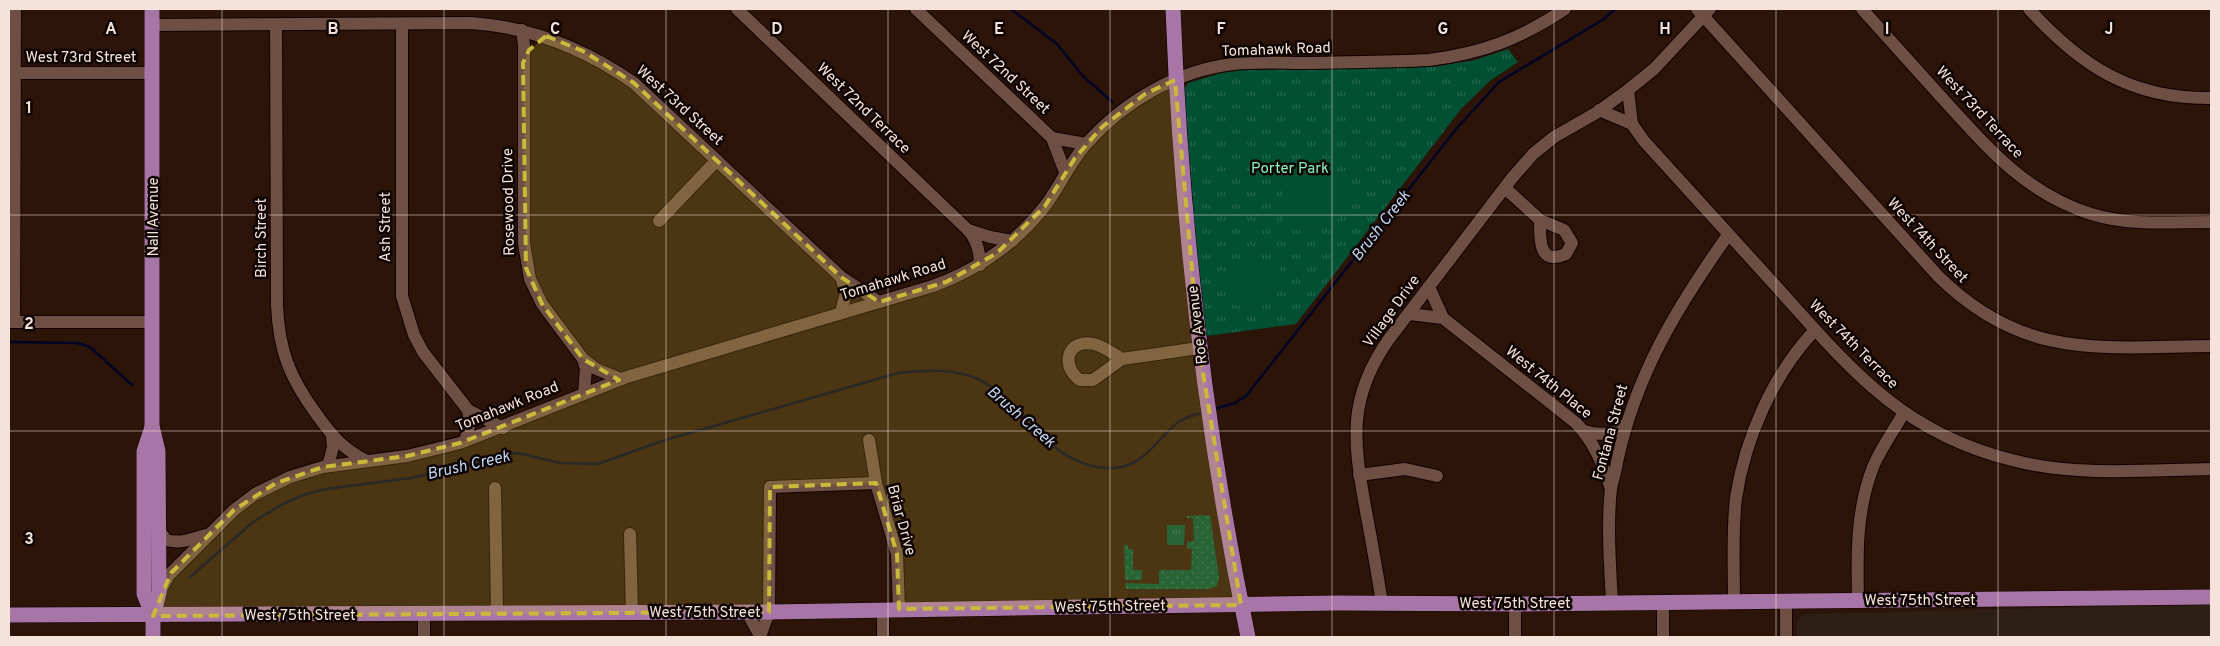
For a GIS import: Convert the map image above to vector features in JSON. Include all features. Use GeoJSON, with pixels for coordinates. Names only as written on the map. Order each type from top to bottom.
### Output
{"type":"FeatureCollection","features":[{"type":"Feature","properties":{"kind":"main road","name":"Nall Avenue"},"geometry":{"type":"LineString","coordinates":[[152,9],[152,426],[158,451],[159,530],[159,594],[152,616],[152,637]]}},
{"type":"Feature","properties":{"kind":"main road","name":"Roe Avenue"},"geometry":{"type":"LineString","coordinates":[[1173,9],[1175,80],[1185,217],[1199,348],[1248,637]]}},
{"type":"Feature","properties":{"kind":"main road","name":"Nall Avenue"},"geometry":{"type":"LineString","coordinates":[[152,426],[144,451],[144,594],[152,616]]}},
{"type":"Feature","properties":{"kind":"main road","name":"West 75th Street"},"geometry":{"type":"LineString","coordinates":[[9,615],[152,616],[769,612],[1241,604],[1515,604],[1663,601],[2211,597]]}},
{"type":"Feature","properties":{"kind":"street"},"geometry":{"type":"LineString","coordinates":[[15,9],[12,74],[12,322],[153,322]]}},
{"type":"Feature","properties":{"kind":"street","name":"West 72nd Terrace"},"geometry":{"type":"LineString","coordinates":[[737,9],[968,230],[974,237],[980,265]]}},
{"type":"Feature","properties":{"kind":"street","name":"West 72nd Street"},"geometry":{"type":"LineString","coordinates":[[916,9],[1052,138],[1066,172]]}},
{"type":"Feature","properties":{"kind":"street","name":"Tomahawk Road"},"geometry":{"type":"LineString","coordinates":[[159,594],[169,575],[234,510],[255,494],[295,475],[328,466],[407,456],[465,441],[503,428],[621,379],[933,286],[980,265],[1012,241],[1044,206],[1086,144],[1129,105],[1145,94],[1175,80],[1193,73],[1233,64],[1421,61],[1460,56],[1507,42],[1537,28],[1565,9]]}},
{"type":"Feature","properties":{"kind":"street","name":"West 73rd Terrace"},"geometry":{"type":"LineString","coordinates":[[1862,9],[1998,158],[2019,177],[2040,192],[2064,204],[2092,214],[2118,220],[2158,223],[2211,222]]}},
{"type":"Feature","properties":{"kind":"street"},"geometry":{"type":"LineString","coordinates":[[2029,9],[2067,48],[2090,65],[2116,79],[2145,90],[2176,97],[2211,98]]}},
{"type":"Feature","properties":{"kind":"street","name":"Village Drive"},"geometry":{"type":"LineString","coordinates":[[1382,603],[1359,475],[1355,442],[1356,422],[1363,387],[1369,372],[1382,349],[1520,168],[1547,142],[1599,110],[1654,69],[1704,12]]}},
{"type":"Feature","properties":{"kind":"street","name":"West 74th Street"},"geometry":{"type":"LineString","coordinates":[[1704,12],[1938,276],[1973,307],[2015,330],[2055,343],[2105,347],[2211,346]]}},
{"type":"Feature","properties":{"kind":"street","name":"West 73rd Street"},"geometry":{"type":"LineString","coordinates":[[152,25],[471,23],[522,30],[546,36],[582,51],[634,83],[841,278],[878,302]]}},
{"type":"Feature","properties":{"kind":"street","name":"Ash Street"},"geometry":{"type":"LineString","coordinates":[[402,24],[402,296],[407,318],[423,352],[468,410],[503,428]]}},
{"type":"Feature","properties":{"kind":"street","name":"Birch Street"},"geometry":{"type":"LineString","coordinates":[[276,25],[278,331],[286,363],[296,385],[332,436],[349,452],[367,461]]}},
{"type":"Feature","properties":{"kind":"street","name":"Rosewood Drive"},"geometry":{"type":"LineString","coordinates":[[522,30],[524,58],[524,244],[526,268],[533,288],[542,304],[583,359],[596,369],[621,379]]}},
{"type":"Feature","properties":{"kind":"street"},"geometry":{"type":"LineString","coordinates":[[524,58],[529,50],[546,36]]}},
{"type":"Feature","properties":{"kind":"street","name":"West 73rd Street"},"geometry":{"type":"LineString","coordinates":[[12,74],[153,73]]}},
{"type":"Feature","properties":{"kind":"street","name":"West 74th Terrace"},"geometry":{"type":"LineString","coordinates":[[1628,90],[1632,124],[1644,141],[1814,331],[1866,383],[1903,414],[1962,444],[1988,454],[2037,466],[2099,470],[2211,469]]}},
{"type":"Feature","properties":{"kind":"street"},"geometry":{"type":"LineString","coordinates":[[1599,110],[1632,124]]}},
{"type":"Feature","properties":{"kind":"street"},"geometry":{"type":"LineString","coordinates":[[1052,138],[1086,144]]}},
{"type":"Feature","properties":{"kind":"street","name":"West 73rd Street"},"geometry":{"type":"LineString","coordinates":[[659,221],[716,160]]}},
{"type":"Feature","properties":{"kind":"street"},"geometry":{"type":"LineString","coordinates":[[1505,188],[1540,220]]}},
{"type":"Feature","properties":{"kind":"street","name":"West 72nd Terrace"},"geometry":{"type":"LineString","coordinates":[[968,230],[990,238],[1012,241]]}},
{"type":"Feature","properties":{"kind":"street","name":"Fontana Street"},"geometry":{"type":"LineString","coordinates":[[1612,602],[1611,489],[1626,424],[1640,383],[1670,322],[1728,235]]}},
{"type":"Feature","properties":{"kind":"street"},"geometry":{"type":"LineString","coordinates":[[841,278],[846,293],[841,312]]}},
{"type":"Feature","properties":{"kind":"street","name":"West 74th Place"},"geometry":{"type":"LineString","coordinates":[[1429,287],[1443,318],[1568,416],[1584,431],[1600,458],[1611,489]]}},
{"type":"Feature","properties":{"kind":"street"},"geometry":{"type":"LineString","coordinates":[[1409,314],[1443,318]]}},
{"type":"Feature","properties":{"kind":"street"},"geometry":{"type":"LineString","coordinates":[[1734,601],[1733,533],[1736,497],[1743,464],[1764,408],[1803,343],[1814,331]]}},
{"type":"Feature","properties":{"kind":"street"},"geometry":{"type":"LineString","coordinates":[[1122,359],[1199,348]]}},
{"type":"Feature","properties":{"kind":"street"},"geometry":{"type":"LineString","coordinates":[[583,359],[586,369],[584,393]]}},
{"type":"Feature","properties":{"kind":"street"},"geometry":{"type":"LineString","coordinates":[[465,441],[470,423],[468,410]]}},
{"type":"Feature","properties":{"kind":"street"},"geometry":{"type":"LineString","coordinates":[[1858,600],[1857,539],[1864,492],[1882,449],[1903,414]]}},
{"type":"Feature","properties":{"kind":"street"},"geometry":{"type":"LineString","coordinates":[[1584,431],[1608,434],[1619,430],[1626,424]]}},
{"type":"Feature","properties":{"kind":"street"},"geometry":{"type":"LineString","coordinates":[[328,466],[333,447],[332,436]]}},
{"type":"Feature","properties":{"kind":"street","name":"Briar Drive"},"geometry":{"type":"LineString","coordinates":[[869,440],[876,483],[891,528],[897,554],[899,609]]}},
{"type":"Feature","properties":{"kind":"street"},"geometry":{"type":"LineString","coordinates":[[1359,475],[1405,469],[1437,476]]}},
{"type":"Feature","properties":{"kind":"street"},"geometry":{"type":"LineString","coordinates":[[760,637],[769,612],[770,487],[876,483]]}},
{"type":"Feature","properties":{"kind":"street"},"geometry":{"type":"LineString","coordinates":[[494,488],[497,613]]}},
{"type":"Feature","properties":{"kind":"street","name":"Tomahawk Road"},"geometry":{"type":"LineString","coordinates":[[159,530],[166,540],[177,543],[194,540],[211,533]]}},
{"type":"Feature","properties":{"kind":"street"},"geometry":{"type":"LineString","coordinates":[[630,534],[632,612]]}},
{"type":"Feature","properties":{"kind":"street"},"geometry":{"type":"LineString","coordinates":[[1786,600],[1786,637]]}},
{"type":"Feature","properties":{"kind":"street"},"geometry":{"type":"LineString","coordinates":[[1663,601],[1663,637]]}},
{"type":"Feature","properties":{"kind":"street"},"geometry":{"type":"LineString","coordinates":[[1515,604],[1515,637]]}},
{"type":"Feature","properties":{"kind":"street"},"geometry":{"type":"LineString","coordinates":[[883,610],[883,637]]}},
{"type":"Feature","properties":{"kind":"street"},"geometry":{"type":"LineString","coordinates":[[747,612],[760,637]]}},
{"type":"Feature","properties":{"kind":"street"},"geometry":{"type":"LineString","coordinates":[[424,614],[424,637]]}},
{"type":"Feature","properties":{"kind":"highlighted area"},"geometry":{"type":"Polygon","coordinates":[[[546,36],[583,51],[634,83],[841,277],[879,302],[946,282],[997,253],[1045,206],[1075,158],[1102,127],[1145,94],[1175,80],[1199,348],[1241,605],[899,609],[897,554],[876,483],[770,487],[769,612],[153,616],[171,573],[234,510],[276,483],[323,467],[407,456],[460,443],[619,380],[583,359],[542,304],[526,268],[523,63],[529,50],[546,36]]]}},
{"type":"Feature","properties":{"kind":"shaded area"},"geometry":{"type":"Polygon","coordinates":[[[2211,604],[2211,637],[1797,637],[1797,624],[1800,617],[1806,614],[2211,604]]]}},
{"type":"Feature","properties":{"kind":"green space","name":"Porter Park"},"geometry":{"type":"Polygon","coordinates":[[[1508,49],[1518,62],[1491,80],[1461,109],[1296,324],[1206,336],[1198,267],[1184,90],[1188,83],[1221,73],[1243,70],[1433,67],[1475,60],[1508,49]]]}},
{"type":"Feature","properties":{"kind":"green space"},"geometry":{"type":"Polygon","coordinates":[[[1343,172],[1346,203],[1342,214],[1335,222],[1313,229],[1283,229],[1283,178],[1286,174],[1343,172]]]}},
{"type":"Feature","properties":{"kind":"green space"},"geometry":{"type":"Polygon","coordinates":[[[1240,259],[1280,265],[1281,278],[1279,289],[1268,303],[1251,307],[1228,302],[1236,261],[1240,259]]]}},
{"type":"Feature","properties":{"kind":"green space"},"geometry":{"type":"Polygon","coordinates":[[[1210,515],[1219,577],[1217,586],[1208,589],[1126,589],[1125,583],[1159,584],[1159,570],[1191,570],[1192,549],[1187,548],[1187,542],[1194,541],[1193,518],[1187,518],[1187,516],[1210,515]]]}},
{"type":"Feature","properties":{"kind":"green space"},"geometry":{"type":"Polygon","coordinates":[[[1167,525],[1185,525],[1184,545],[1167,545],[1167,525]]]}},
{"type":"Feature","properties":{"kind":"green space"},"geometry":{"type":"Polygon","coordinates":[[[1124,545],[1128,545],[1128,549],[1133,549],[1133,570],[1142,570],[1142,580],[1125,580],[1124,545]]]}},
{"type":"Feature","properties":{"kind":"waterway"},"geometry":{"type":"LineString","coordinates":[[1011,9],[1057,44],[1083,76],[1112,102]]}},
{"type":"Feature","properties":{"kind":"waterway","name":"Brush Creek"},"geometry":{"type":"LineString","coordinates":[[1215,409],[1235,403],[1246,396],[1457,128],[1499,82],[1604,19],[1615,9]]}},
{"type":"Feature","properties":{"kind":"waterway"},"geometry":{"type":"LineString","coordinates":[[9,342],[77,343],[90,347],[132,385]]}},
{"type":"Feature","properties":{"kind":"waterway","name":"Brush Creek"},"geometry":{"type":"LineString","coordinates":[[190,577],[253,522],[283,504],[306,494],[326,489],[411,478],[478,463],[499,455],[518,453],[560,463],[598,464],[662,441],[898,373],[950,372],[960,373],[980,380],[999,394],[1058,450],[1084,464],[1098,467],[1113,468],[1133,463],[1149,452],[1177,423],[1205,412]]}}]}
